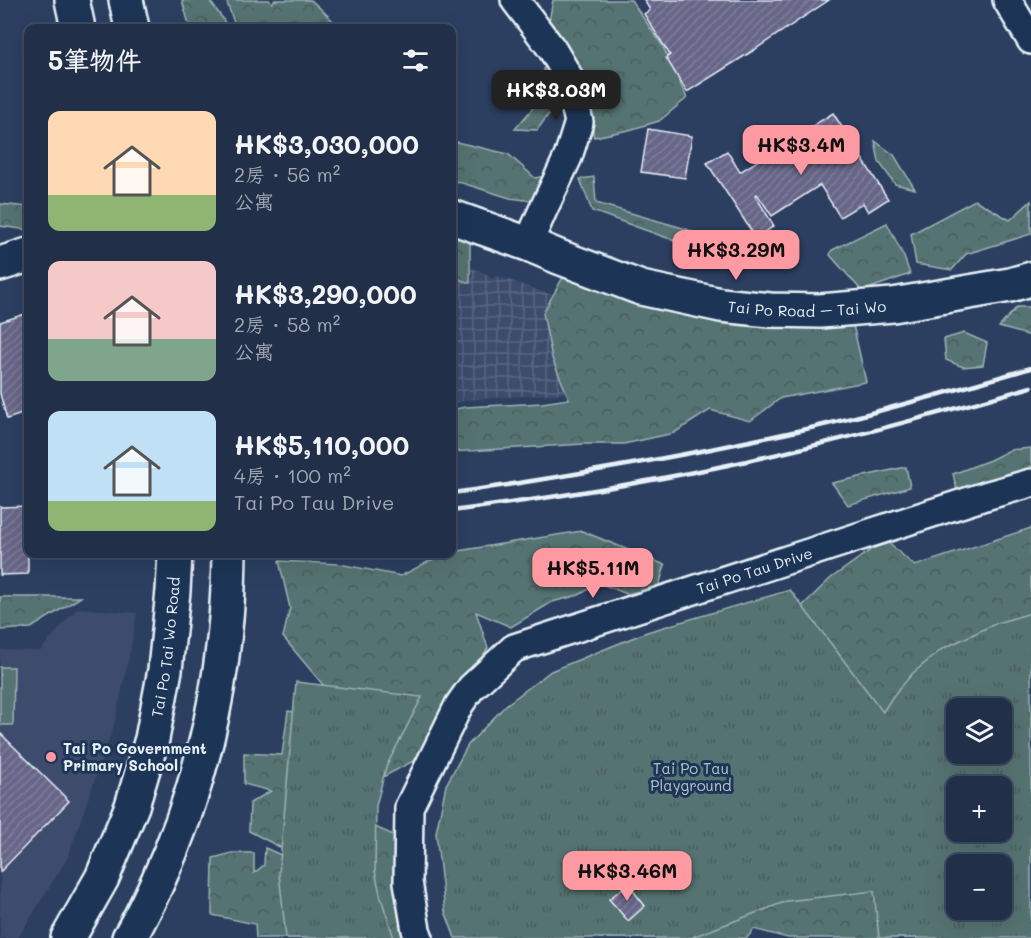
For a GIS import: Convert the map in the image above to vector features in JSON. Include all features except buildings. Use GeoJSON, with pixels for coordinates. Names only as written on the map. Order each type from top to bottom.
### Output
{"type":"FeatureCollection","features":[{"type":"Feature","properties":{"kind":"main road"},"geometry":{"type":"LineString","coordinates":[[72,0],[77,24]]}},
{"type":"Feature","properties":{"kind":"main road"},"geometry":{"type":"LineString","coordinates":[[126,0],[131,24]]}},
{"type":"Feature","properties":{"kind":"main road","name":"Tai Po Road – Tai Wo"},"geometry":{"type":"LineString","coordinates":[[456,218],[641,288],[721,305],[770,310],[820,311],[893,305],[1010,285],[1031,279]]}},
{"type":"Feature","properties":{"kind":"main road"},"geometry":{"type":"LineString","coordinates":[[0,264],[24,256]]}},
{"type":"Feature","properties":{"kind":"main road","name":"Tai Po Tai Wo Road"},"geometry":{"type":"LineString","coordinates":[[68,938],[102,878],[132,806],[153,739],[165,670],[174,591],[175,558]]}},
{"type":"Feature","properties":{"kind":"main road"},"geometry":{"type":"LineString","coordinates":[[129,938],[139,922],[167,860],[189,802],[207,742],[221,673],[229,584],[229,558]]}},
{"type":"Feature","properties":{"kind":"street"},"geometry":{"type":"LineString","coordinates":[[515,0],[552,49],[568,76],[579,122],[568,157],[528,244]]}},
{"type":"Feature","properties":{"kind":"street"},"geometry":{"type":"LineString","coordinates":[[1006,0],[1031,40]]}},
{"type":"Feature","properties":{"kind":"street","name":"Tai Po Tau Drive"},"geometry":{"type":"LineString","coordinates":[[418,938],[408,882],[408,807],[459,705],[471,688],[514,648],[1031,483]]}},
{"type":"Feature","properties":{"kind":"shaded area"},"geometry":{"type":"Polygon","coordinates":[[[456,262],[487,274],[491,279],[497,276],[555,296],[567,393],[456,402],[456,262]]]}},
{"type":"Feature","properties":{"kind":"shaded area","name":"Tai Po Government Primary School"},"geometry":{"type":"Polygon","coordinates":[[[77,608],[137,613],[115,722],[67,859],[18,938],[0,938],[0,650],[40,651],[77,608]]]}},
{"type":"Feature","properties":{"kind":"green space"},"geometry":{"type":"Polygon","coordinates":[[[182,0],[209,0],[225,24],[189,24],[182,0]]]}},
{"type":"Feature","properties":{"kind":"green space"},"geometry":{"type":"Polygon","coordinates":[[[226,0],[269,0],[272,3],[275,0],[311,0],[336,24],[235,24],[226,0]]]}},
{"type":"Feature","properties":{"kind":"green space"},"geometry":{"type":"Polygon","coordinates":[[[553,0],[631,0],[662,45],[687,98],[659,121],[594,137],[586,98],[557,103],[537,130],[515,129],[544,95],[544,48],[553,0]]]}},
{"type":"Feature","properties":{"kind":"green space"},"geometry":{"type":"Polygon","coordinates":[[[875,141],[894,155],[915,189],[895,184],[879,162],[875,141]]]}},
{"type":"Feature","properties":{"kind":"green space"},"geometry":{"type":"Polygon","coordinates":[[[456,142],[508,154],[535,178],[554,174],[540,202],[510,198],[456,181],[456,142]]]}},
{"type":"Feature","properties":{"kind":"green space"},"geometry":{"type":"Polygon","coordinates":[[[594,177],[596,203],[698,234],[698,246],[670,239],[592,211],[580,179],[594,177]]]}},
{"type":"Feature","properties":{"kind":"green space"},"geometry":{"type":"Polygon","coordinates":[[[975,200],[1010,220],[1031,201],[1031,234],[966,254],[952,270],[916,264],[911,234],[975,200]]]}},
{"type":"Feature","properties":{"kind":"green space"},"geometry":{"type":"Polygon","coordinates":[[[0,204],[24,207],[24,229],[0,226],[0,204]]]}},
{"type":"Feature","properties":{"kind":"green space"},"geometry":{"type":"Polygon","coordinates":[[[887,223],[910,274],[862,291],[830,255],[832,250],[887,223]]]}},
{"type":"Feature","properties":{"kind":"green space"},"geometry":{"type":"Polygon","coordinates":[[[710,235],[780,247],[779,263],[714,252],[710,235]]]}},
{"type":"Feature","properties":{"kind":"green space"},"geometry":{"type":"Polygon","coordinates":[[[456,237],[470,242],[470,283],[456,278],[456,237]]]}},
{"type":"Feature","properties":{"kind":"green space"},"geometry":{"type":"Polygon","coordinates":[[[597,252],[627,270],[851,316],[866,382],[781,398],[750,421],[710,410],[674,433],[624,444],[584,444],[456,452],[456,409],[569,399],[552,358],[543,313],[562,279],[597,252]]]}},
{"type":"Feature","properties":{"kind":"green space"},"geometry":{"type":"Polygon","coordinates":[[[1017,307],[1031,307],[1031,336],[999,327],[1017,307]]]}},
{"type":"Feature","properties":{"kind":"green space"},"geometry":{"type":"Polygon","coordinates":[[[964,333],[987,343],[983,365],[963,367],[946,360],[944,339],[964,333]]]}},
{"type":"Feature","properties":{"kind":"green space"},"geometry":{"type":"Polygon","coordinates":[[[1031,448],[1031,485],[958,494],[953,474],[1010,450],[1031,448]]]}},
{"type":"Feature","properties":{"kind":"green space"},"geometry":{"type":"Polygon","coordinates":[[[906,467],[910,487],[848,505],[832,483],[906,467]]]}},
{"type":"Feature","properties":{"kind":"green space"},"geometry":{"type":"Polygon","coordinates":[[[1031,528],[1031,669],[976,698],[946,698],[948,764],[919,938],[788,938],[754,929],[747,938],[600,938],[794,614],[831,578],[885,540],[915,566],[1031,528]]]}},
{"type":"Feature","properties":{"kind":"green space"},"geometry":{"type":"Polygon","coordinates":[[[582,531],[665,565],[659,586],[627,594],[599,583],[579,595],[552,602],[511,627],[476,612],[488,648],[419,758],[362,788],[297,856],[249,831],[250,803],[271,791],[244,784],[244,753],[282,755],[288,711],[309,714],[334,698],[283,637],[290,608],[279,561],[339,564],[401,576],[435,558],[456,558],[456,551],[582,531]]]}},
{"type":"Feature","properties":{"kind":"green space","name":"Tai Po Tau Playground"},"geometry":{"type":"Polygon","coordinates":[[[790,590],[883,712],[893,696],[913,673],[942,649],[997,623],[1031,613],[1031,938],[879,938],[874,891],[787,901],[690,938],[455,938],[445,911],[436,833],[446,785],[468,745],[506,705],[551,671],[647,632],[790,590]]]}},
{"type":"Feature","properties":{"kind":"green space"},"geometry":{"type":"Polygon","coordinates":[[[0,597],[81,597],[31,628],[0,630],[0,597]]]}},
{"type":"Feature","properties":{"kind":"green space"},"geometry":{"type":"Polygon","coordinates":[[[0,667],[14,667],[13,725],[0,725],[0,667]]]}},
{"type":"Feature","properties":{"kind":"green space"},"geometry":{"type":"Polygon","coordinates":[[[296,682],[422,697],[386,767],[376,806],[375,871],[394,938],[286,938],[279,873],[296,682]]]}},
{"type":"Feature","properties":{"kind":"green space"},"geometry":{"type":"Polygon","coordinates":[[[359,820],[398,837],[426,938],[256,938],[255,924],[212,915],[213,858],[232,853],[254,853],[254,873],[264,865],[265,848],[292,860],[359,820]]]}},
{"type":"Feature","properties":{"kind":"railway"},"geometry":{"type":"LineString","coordinates":[[456,492],[634,464],[770,437],[869,414],[1031,368]]}},
{"type":"Feature","properties":{"kind":"railway"},"geometry":{"type":"LineString","coordinates":[[456,510],[610,488],[745,461],[868,432],[1031,387]]}},
{"type":"Feature","properties":{"kind":"place","name":"Tai Po Government Primary School"},"geometry":{"type":"Point","coordinates":[51,757]}}]}
